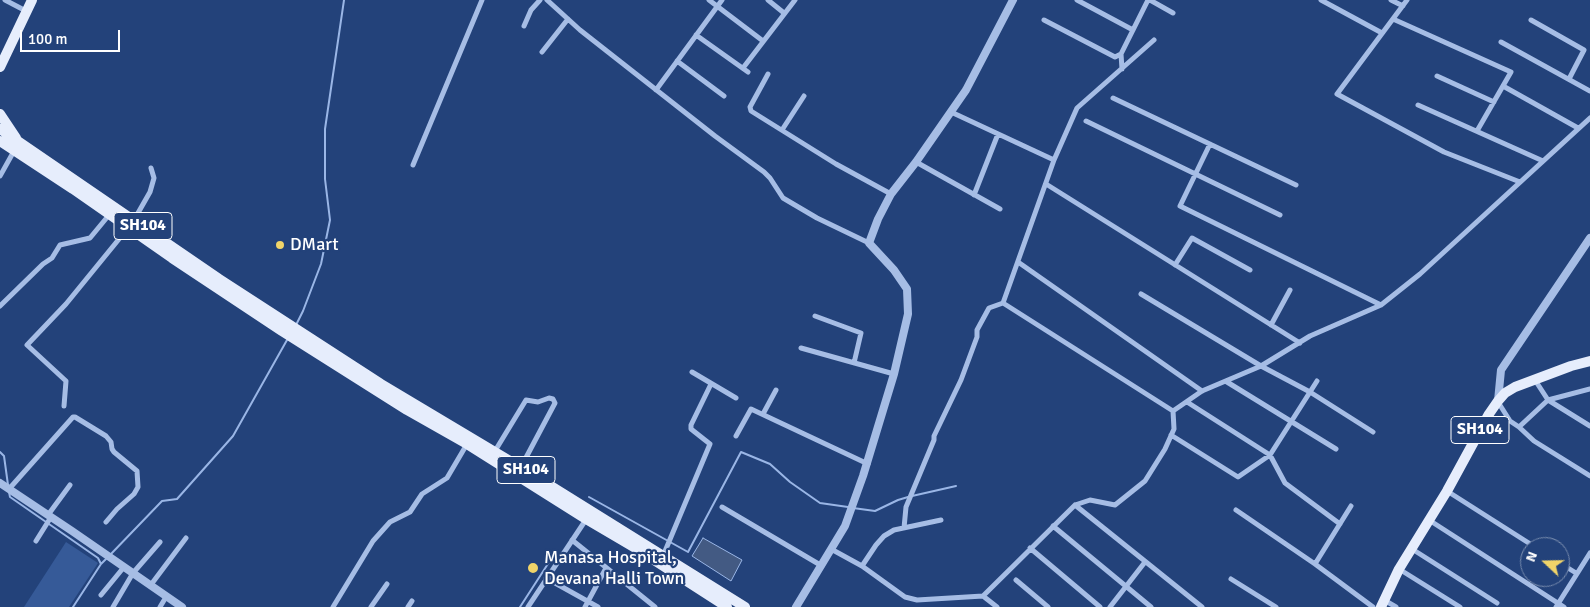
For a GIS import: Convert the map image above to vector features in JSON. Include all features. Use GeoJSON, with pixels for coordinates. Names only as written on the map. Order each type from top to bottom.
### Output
{"type":"FeatureCollection","features":[{"type":"Feature","properties":{"kind":"main road"},"geometry":{"type":"LineString","coordinates":[[0,67],[32,0]]}},
{"type":"Feature","properties":{"kind":"main road"},"geometry":{"type":"LineString","coordinates":[[0,114],[16,145]]}},
{"type":"Feature","properties":{"kind":"main road","name":"SH104"},"geometry":{"type":"LineString","coordinates":[[0,128],[16,145],[109,214],[131,224]]}},
{"type":"Feature","properties":{"kind":"main road","name":"SH104"},"geometry":{"type":"LineString","coordinates":[[0,142],[16,145],[303,339],[521,467],[637,549],[727,607]]}},
{"type":"Feature","properties":{"kind":"main road","name":"SH104"},"geometry":{"type":"LineString","coordinates":[[303,339],[407,410],[663,556],[745,607]]}},
{"type":"Feature","properties":{"kind":"main road","name":"SH104"},"geometry":{"type":"LineString","coordinates":[[1412,549],[1498,401],[1515,387],[1590,361]]}},
{"type":"Feature","properties":{"kind":"main road"},"geometry":{"type":"LineString","coordinates":[[1382,603],[1399,569],[1412,549]]}},
{"type":"Feature","properties":{"kind":"street"},"geometry":{"type":"LineString","coordinates":[[4,0],[27,12]]}},
{"type":"Feature","properties":{"kind":"street"},"geometry":{"type":"LineString","coordinates":[[413,165],[482,0]]}},
{"type":"Feature","properties":{"kind":"street"},"geometry":{"type":"LineString","coordinates":[[524,26],[531,10],[540,0]]}},
{"type":"Feature","properties":{"kind":"street"},"geometry":{"type":"LineString","coordinates":[[547,0],[656,90],[764,172],[783,198],[817,218],[869,242],[894,270],[907,289],[908,314],[894,374],[868,464],[848,516],[822,566],[796,607]]}},
{"type":"Feature","properties":{"kind":"street"},"geometry":{"type":"LineString","coordinates":[[709,0],[763,41]]}},
{"type":"Feature","properties":{"kind":"street"},"geometry":{"type":"LineString","coordinates":[[656,90],[722,0]]}},
{"type":"Feature","properties":{"kind":"street"},"geometry":{"type":"LineString","coordinates":[[768,0],[784,13]]}},
{"type":"Feature","properties":{"kind":"street"},"geometry":{"type":"LineString","coordinates":[[743,68],[795,0]]}},
{"type":"Feature","properties":{"kind":"street"},"geometry":{"type":"LineString","coordinates":[[869,242],[891,194],[916,162],[966,90],[1013,0]]}},
{"type":"Feature","properties":{"kind":"street"},"geometry":{"type":"LineString","coordinates":[[1078,0],[1133,30]]}},
{"type":"Feature","properties":{"kind":"street"},"geometry":{"type":"LineString","coordinates":[[1122,69],[1121,54],[1149,0],[1173,12]]}},
{"type":"Feature","properties":{"kind":"street"},"geometry":{"type":"LineString","coordinates":[[1321,0],[1382,33]]}},
{"type":"Feature","properties":{"kind":"street"},"geometry":{"type":"LineString","coordinates":[[1391,0],[1403,6]]}},
{"type":"Feature","properties":{"kind":"street"},"geometry":{"type":"LineString","coordinates":[[1407,0],[1337,94],[1444,152],[1520,182]]}},
{"type":"Feature","properties":{"kind":"street"},"geometry":{"type":"LineString","coordinates":[[542,52],[568,19]]}},
{"type":"Feature","properties":{"kind":"street"},"geometry":{"type":"LineString","coordinates":[[1393,19],[1511,72],[1477,131]]}},
{"type":"Feature","properties":{"kind":"street"},"geometry":{"type":"LineString","coordinates":[[1044,20],[1115,57],[1121,54]]}},
{"type":"Feature","properties":{"kind":"street"},"geometry":{"type":"LineString","coordinates":[[1530,20],[1584,50],[1569,79]]}},
{"type":"Feature","properties":{"kind":"street"},"geometry":{"type":"LineString","coordinates":[[696,35],[748,72]]}},
{"type":"Feature","properties":{"kind":"street"},"geometry":{"type":"LineString","coordinates":[[1003,303],[1054,160],[1077,108],[1154,40]]}},
{"type":"Feature","properties":{"kind":"street"},"geometry":{"type":"LineString","coordinates":[[1501,42],[1590,90]]}},
{"type":"Feature","properties":{"kind":"street"},"geometry":{"type":"LineString","coordinates":[[677,61],[724,96]]}},
{"type":"Feature","properties":{"kind":"street"},"geometry":{"type":"LineString","coordinates":[[768,74],[749,110],[836,164],[891,194]]}},
{"type":"Feature","properties":{"kind":"street"},"geometry":{"type":"LineString","coordinates":[[1437,76],[1494,102]]}},
{"type":"Feature","properties":{"kind":"street"},"geometry":{"type":"LineString","coordinates":[[1503,86],[1578,128]]}},
{"type":"Feature","properties":{"kind":"street"},"geometry":{"type":"LineString","coordinates":[[782,130],[804,96]]}},
{"type":"Feature","properties":{"kind":"street"},"geometry":{"type":"LineString","coordinates":[[1114,98],[1296,185]]}},
{"type":"Feature","properties":{"kind":"street"},"geometry":{"type":"LineString","coordinates":[[1418,105],[1543,161]]}},
{"type":"Feature","properties":{"kind":"street"},"geometry":{"type":"LineString","coordinates":[[951,112],[1054,160]]}},
{"type":"Feature","properties":{"kind":"street"},"geometry":{"type":"LineString","coordinates":[[1173,411],[1202,391],[1261,366],[1310,336],[1381,305],[1420,274],[1590,118]]}},
{"type":"Feature","properties":{"kind":"street"},"geometry":{"type":"LineString","coordinates":[[1086,121],[1280,215]]}},
{"type":"Feature","properties":{"kind":"street"},"geometry":{"type":"LineString","coordinates":[[974,194],[998,134]]}},
{"type":"Feature","properties":{"kind":"street"},"geometry":{"type":"LineString","coordinates":[[1210,144],[1180,206],[1381,305]]}},
{"type":"Feature","properties":{"kind":"street"},"geometry":{"type":"LineString","coordinates":[[0,176],[16,145]]}},
{"type":"Feature","properties":{"kind":"street"},"geometry":{"type":"LineString","coordinates":[[916,162],[1000,209]]}},
{"type":"Feature","properties":{"kind":"street"},"geometry":{"type":"LineString","coordinates":[[64,406],[66,381],[27,345],[66,304],[131,224],[150,192],[154,178],[151,168]]}},
{"type":"Feature","properties":{"kind":"street"},"geometry":{"type":"LineString","coordinates":[[1046,184],[1300,342]]}},
{"type":"Feature","properties":{"kind":"street"},"geometry":{"type":"LineString","coordinates":[[0,306],[43,264],[52,258],[60,245],[90,238],[109,214]]}},
{"type":"Feature","properties":{"kind":"street"},"geometry":{"type":"LineString","coordinates":[[1175,265],[1192,238],[1250,270]]}},
{"type":"Feature","properties":{"kind":"street"},"geometry":{"type":"LineString","coordinates":[[1590,238],[1501,370],[1498,401],[1510,421],[1534,440],[1590,476]]}},
{"type":"Feature","properties":{"kind":"street"},"geometry":{"type":"LineString","coordinates":[[1018,262],[1202,391]]}},
{"type":"Feature","properties":{"kind":"street"},"geometry":{"type":"LineString","coordinates":[[1271,325],[1290,290]]}},
{"type":"Feature","properties":{"kind":"street"},"geometry":{"type":"LineString","coordinates":[[1142,294],[1261,366],[1310,392],[1373,432]]}},
{"type":"Feature","properties":{"kind":"street"},"geometry":{"type":"LineString","coordinates":[[1003,303],[1173,411]]}},
{"type":"Feature","properties":{"kind":"street"},"geometry":{"type":"LineString","coordinates":[[904,528],[906,507],[934,436],[961,380],[977,337],[977,330],[988,308],[1003,303]]}},
{"type":"Feature","properties":{"kind":"street"},"geometry":{"type":"LineString","coordinates":[[815,316],[861,334],[854,362]]}},
{"type":"Feature","properties":{"kind":"street"},"geometry":{"type":"LineString","coordinates":[[802,348],[894,374]]}},
{"type":"Feature","properties":{"kind":"street"},"geometry":{"type":"LineString","coordinates":[[692,372],[736,398]]}},
{"type":"Feature","properties":{"kind":"street"},"geometry":{"type":"LineString","coordinates":[[1534,379],[1548,400],[1590,426]]}},
{"type":"Feature","properties":{"kind":"street"},"geometry":{"type":"LineString","coordinates":[[1171,436],[1238,477],[1270,455],[1317,381]]}},
{"type":"Feature","properties":{"kind":"street"},"geometry":{"type":"LineString","coordinates":[[1227,382],[1336,449]]}},
{"type":"Feature","properties":{"kind":"street"},"geometry":{"type":"LineString","coordinates":[[663,556],[710,444],[691,429],[691,425],[711,384]]}},
{"type":"Feature","properties":{"kind":"street"},"geometry":{"type":"LineString","coordinates":[[1519,427],[1548,400],[1590,388]]}},
{"type":"Feature","properties":{"kind":"street"},"geometry":{"type":"LineString","coordinates":[[763,414],[776,390]]}},
{"type":"Feature","properties":{"kind":"street"},"geometry":{"type":"LineString","coordinates":[[495,451],[526,400],[538,402],[549,398],[552,399],[555,403],[521,467]]}},
{"type":"Feature","properties":{"kind":"street"},"geometry":{"type":"LineString","coordinates":[[1187,402],[1270,455],[1285,483],[1340,524]]}},
{"type":"Feature","properties":{"kind":"street"},"geometry":{"type":"LineString","coordinates":[[736,436],[751,408],[868,464]]}},
{"type":"Feature","properties":{"kind":"street"},"geometry":{"type":"LineString","coordinates":[[983,596],[1074,506],[1090,500],[1115,505],[1145,481],[1165,449],[1174,429],[1173,411]]}},
{"type":"Feature","properties":{"kind":"street"},"geometry":{"type":"LineString","coordinates":[[106,522],[116,509],[134,494],[138,487],[137,471],[112,449],[106,436],[73,417],[3,486],[182,607]]}},
{"type":"Feature","properties":{"kind":"street"},"geometry":{"type":"LineString","coordinates":[[333,607],[373,540],[390,522],[410,512],[422,494],[447,478],[467,444]]}},
{"type":"Feature","properties":{"kind":"street"},"geometry":{"type":"LineString","coordinates":[[36,541],[70,485]]}},
{"type":"Feature","properties":{"kind":"street"},"geometry":{"type":"LineString","coordinates":[[1447,491],[1520,537]]}},
{"type":"Feature","properties":{"kind":"street"},"geometry":{"type":"LineString","coordinates":[[1074,506],[1202,607]]}},
{"type":"Feature","properties":{"kind":"street"},"geometry":{"type":"LineString","coordinates":[[1315,564],[1351,506]]}},
{"type":"Feature","properties":{"kind":"street"},"geometry":{"type":"LineString","coordinates":[[722,507],[822,566]]}},
{"type":"Feature","properties":{"kind":"street"},"geometry":{"type":"LineString","coordinates":[[1236,510],[1315,564],[1373,607]]}},
{"type":"Feature","properties":{"kind":"street"},"geometry":{"type":"LineString","coordinates":[[528,607],[589,515]]}},
{"type":"Feature","properties":{"kind":"street"},"geometry":{"type":"LineString","coordinates":[[862,566],[884,536],[894,530],[941,520]]}},
{"type":"Feature","properties":{"kind":"street"},"geometry":{"type":"LineString","coordinates":[[1429,520],[1557,605],[1564,607]]}},
{"type":"Feature","properties":{"kind":"street"},"geometry":{"type":"LineString","coordinates":[[1053,526],[1151,607]]}},
{"type":"Feature","properties":{"kind":"street"},"geometry":{"type":"LineString","coordinates":[[150,586],[186,538]]}},
{"type":"Feature","properties":{"kind":"street"},"geometry":{"type":"LineString","coordinates":[[572,540],[655,607]]}},
{"type":"Feature","properties":{"kind":"street"},"geometry":{"type":"LineString","coordinates":[[112,607],[133,573],[160,542]]}},
{"type":"Feature","properties":{"kind":"street"},"geometry":{"type":"LineString","coordinates":[[1030,548],[1100,607]]}},
{"type":"Feature","properties":{"kind":"street"},"geometry":{"type":"LineString","coordinates":[[831,549],[862,566],[905,597],[918,600],[983,596],[997,607]]}},
{"type":"Feature","properties":{"kind":"street"},"geometry":{"type":"LineString","coordinates":[[1412,549],[1497,603]]}},
{"type":"Feature","properties":{"kind":"street"},"geometry":{"type":"LineString","coordinates":[[1557,605],[1590,553]]}},
{"type":"Feature","properties":{"kind":"street"},"geometry":{"type":"LineString","coordinates":[[1110,607],[1145,562]]}},
{"type":"Feature","properties":{"kind":"street"},"geometry":{"type":"LineString","coordinates":[[101,595],[124,567]]}},
{"type":"Feature","properties":{"kind":"street"},"geometry":{"type":"LineString","coordinates":[[586,604],[606,568]]}},
{"type":"Feature","properties":{"kind":"street"},"geometry":{"type":"LineString","coordinates":[[1399,569],[1460,607]]}},
{"type":"Feature","properties":{"kind":"street"},"geometry":{"type":"LineString","coordinates":[[1570,569],[1576,573]]}},
{"type":"Feature","properties":{"kind":"street"},"geometry":{"type":"LineString","coordinates":[[546,578],[586,604],[598,607]]}},
{"type":"Feature","properties":{"kind":"street"},"geometry":{"type":"LineString","coordinates":[[1230,579],[1276,607]]}},
{"type":"Feature","properties":{"kind":"street"},"geometry":{"type":"LineString","coordinates":[[1016,580],[1048,607]]}},
{"type":"Feature","properties":{"kind":"street"},"geometry":{"type":"LineString","coordinates":[[371,607],[387,584]]}},
{"type":"Feature","properties":{"kind":"street"},"geometry":{"type":"LineString","coordinates":[[160,607],[166,596]]}},
{"type":"Feature","properties":{"kind":"street"},"geometry":{"type":"LineString","coordinates":[[408,607],[412,601]]}},
{"type":"Feature","properties":{"kind":"street"},"geometry":{"type":"LineString","coordinates":[[1382,603],[1396,607]]}},
{"type":"Feature","properties":{"kind":"shaded area"},"geometry":{"type":"Polygon","coordinates":[[[703,538],[742,560],[731,581],[692,556],[703,538]]]}},
{"type":"Feature","properties":{"kind":"shaded area"},"geometry":{"type":"Polygon","coordinates":[[[66,542],[98,563],[69,607],[24,607],[66,542]]]}},
{"type":"Feature","properties":{"kind":"waterway"},"geometry":{"type":"LineString","coordinates":[[296,325],[321,264],[330,220],[325,179],[325,129],[344,0]]}},
{"type":"Feature","properties":{"kind":"waterway"},"geometry":{"type":"LineString","coordinates":[[110,555],[162,501],[177,499],[233,436],[287,340]]}},
{"type":"Feature","properties":{"kind":"waterway"},"geometry":{"type":"LineString","coordinates":[[0,452],[4,456],[8,485]]}},
{"type":"Feature","properties":{"kind":"waterway"},"geometry":{"type":"LineString","coordinates":[[589,497],[688,552],[741,452],[770,464],[790,482],[820,503],[848,507]]}},
{"type":"Feature","properties":{"kind":"waterway"},"geometry":{"type":"LineString","coordinates":[[912,496],[956,486]]}},
{"type":"Feature","properties":{"kind":"waterway"},"geometry":{"type":"LineString","coordinates":[[9,492],[10,497],[98,558],[101,564],[73,607]]}},
{"type":"Feature","properties":{"kind":"waterway"},"geometry":{"type":"LineString","coordinates":[[853,508],[875,511],[908,497]]}},
{"type":"Feature","properties":{"kind":"waterway"},"geometry":{"type":"LineString","coordinates":[[520,607],[553,556]]}},
{"type":"Feature","properties":{"kind":"waterway"},"geometry":{"type":"LineString","coordinates":[[101,564],[106,559]]}},
{"type":"Feature","properties":{"kind":"place","name":"DMart"},"geometry":{"type":"Point","coordinates":[280,245]}},
{"type":"Feature","properties":{"kind":"place","name":"Manasa Hospital, Devana Halli Town"},"geometry":{"type":"Point","coordinates":[533,568]}}]}
